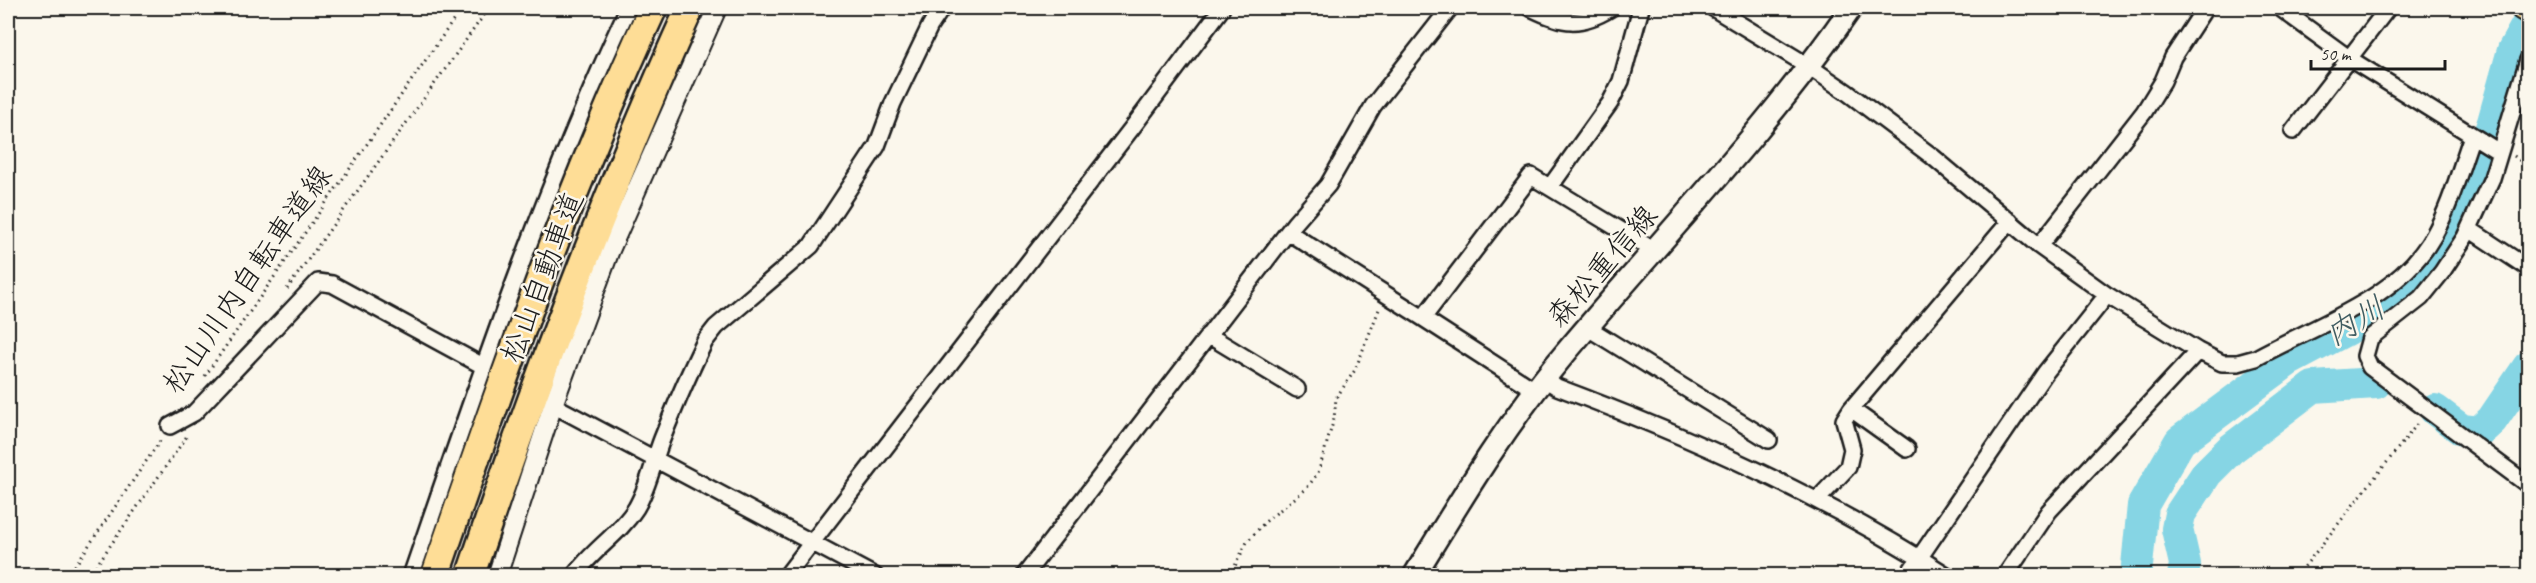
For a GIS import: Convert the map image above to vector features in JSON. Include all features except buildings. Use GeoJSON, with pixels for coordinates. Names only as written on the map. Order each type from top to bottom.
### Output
{"type":"FeatureCollection","features":[{"type":"Feature","properties":{"kind":"highway","name":"松山自動車道"},"geometry":{"type":"LineString","coordinates":[[435,576],[556,234],[616,88],[653,8]]}},
{"type":"Feature","properties":{"kind":"highway","name":"松山自動車道"},"geometry":{"type":"LineString","coordinates":[[470,576],[510,457],[587,247],[690,8]]}},
{"type":"Feature","properties":{"kind":"main road","name":"森松重信線"},"geometry":{"type":"LineString","coordinates":[[1414,576],[1484,464],[1541,385],[1810,67],[1851,8]]}},
{"type":"Feature","properties":{"kind":"main road"},"geometry":{"type":"LineString","coordinates":[[2523,8],[2529,12]]}},
{"type":"Feature","properties":{"kind":"street"},"geometry":{"type":"LineString","coordinates":[[411,576],[483,366],[572,137],[628,8]]}},
{"type":"Feature","properties":{"kind":"street"},"geometry":{"type":"LineString","coordinates":[[497,576],[554,405],[610,250],[717,8]]}},
{"type":"Feature","properties":{"kind":"street"},"geometry":{"type":"LineString","coordinates":[[574,576],[586,560],[621,529],[637,506],[651,476],[661,441],[705,341],[716,327],[810,246],[877,146],[893,103],[942,8]]}},
{"type":"Feature","properties":{"kind":"street"},"geometry":{"type":"LineString","coordinates":[[786,576],[1222,8]]}},
{"type":"Feature","properties":{"kind":"street"},"geometry":{"type":"LineString","coordinates":[[1024,576],[1288,232],[1328,185],[1373,106],[1450,8]]}},
{"type":"Feature","properties":{"kind":"street"},"geometry":{"type":"LineString","coordinates":[[1531,8],[1566,21],[1585,21],[1611,8]]}},
{"type":"Feature","properties":{"kind":"street"},"geometry":{"type":"LineString","coordinates":[[1550,187],[1610,103],[1621,81],[1641,8]]}},
{"type":"Feature","properties":{"kind":"street"},"geometry":{"type":"LineString","coordinates":[[1713,8],[1810,67],[1933,157],[2039,246],[2107,295],[2198,351],[2222,363],[2238,363],[2256,358],[2371,298],[2397,280],[2433,236],[2474,138]]}},
{"type":"Feature","properties":{"kind":"street"},"geometry":{"type":"LineString","coordinates":[[2039,246],[2144,112],[2163,81],[2173,57],[2205,8]]}},
{"type":"Feature","properties":{"kind":"street"},"geometry":{"type":"LineString","coordinates":[[2280,8],[2350,59],[2497,151]]}},
{"type":"Feature","properties":{"kind":"street"},"geometry":{"type":"LineString","coordinates":[[2293,131],[2388,8]]}},
{"type":"Feature","properties":{"kind":"street"},"geometry":{"type":"LineString","coordinates":[[2529,60],[2497,151],[2488,188],[2469,228],[2442,272],[2421,298],[2370,338],[2365,356],[2370,367],[2529,485]]}},
{"type":"Feature","properties":{"kind":"street"},"geometry":{"type":"LineString","coordinates":[[1423,318],[1531,176],[1655,251]]}},
{"type":"Feature","properties":{"kind":"street"},"geometry":{"type":"LineString","coordinates":[[1817,500],[1848,467],[1852,449],[1844,420],[1851,409],[2010,221]]}},
{"type":"Feature","properties":{"kind":"street"},"geometry":{"type":"LineString","coordinates":[[2469,228],[2529,268]]}},
{"type":"Feature","properties":{"kind":"street"},"geometry":{"type":"LineString","coordinates":[[1288,232],[1423,318],[1541,385],[1557,387],[1665,427],[1817,500],[1919,557],[1948,576]]}},
{"type":"Feature","properties":{"kind":"street"},"geometry":{"type":"LineString","coordinates":[[170,426],[194,413],[318,282],[332,284],[483,366]]}},
{"type":"Feature","properties":{"kind":"street"},"geometry":{"type":"LineString","coordinates":[[1906,576],[2045,373],[2107,295]]}},
{"type":"Feature","properties":{"kind":"street"},"geometry":{"type":"LineString","coordinates":[[1588,328],[1769,440]]}},
{"type":"Feature","properties":{"kind":"street"},"geometry":{"type":"LineString","coordinates":[[1208,335],[1297,389]]}},
{"type":"Feature","properties":{"kind":"street"},"geometry":{"type":"LineString","coordinates":[[2005,576],[2049,512],[2198,351]]}},
{"type":"Feature","properties":{"kind":"street"},"geometry":{"type":"LineString","coordinates":[[554,405],[812,540],[875,576]]}},
{"type":"Feature","properties":{"kind":"street"},"geometry":{"type":"LineString","coordinates":[[1851,409],[1907,449]]}},
{"type":"Feature","properties":{"kind":"path","name":"松山川内自転車道線"},"geometry":{"type":"LineString","coordinates":[[203,378],[462,8]]}},
{"type":"Feature","properties":{"kind":"path"},"geometry":{"type":"LineString","coordinates":[[1230,576],[1247,542],[1266,522],[1306,489],[1318,473],[1334,419],[1336,398],[1355,370],[1386,294]]}},
{"type":"Feature","properties":{"kind":"path"},"geometry":{"type":"LineString","coordinates":[[2297,576],[2428,410]]}},
{"type":"Feature","properties":{"kind":"path","name":"松山川内自転車道線"},"geometry":{"type":"LineString","coordinates":[[68,576],[170,426]]}},
{"type":"Feature","properties":{"kind":"waterway","name":"内川"},"geometry":{"type":"LineString","coordinates":[[2136,576],[2143,505],[2180,441],[2289,360],[2372,316],[2422,276],[2461,218],[2493,122],[2513,50],[2528,23]]}},
{"type":"Feature","properties":{"kind":"waterway"},"geometry":{"type":"LineString","coordinates":[[2435,410],[2462,430],[2479,432],[2492,420],[2528,367]]}},
{"type":"Feature","properties":{"kind":"waterway"},"geometry":{"type":"LineString","coordinates":[[2183,576],[2185,564],[2177,529],[2180,514],[2207,473],[2231,449],[2313,387],[2376,383]]}}]}
